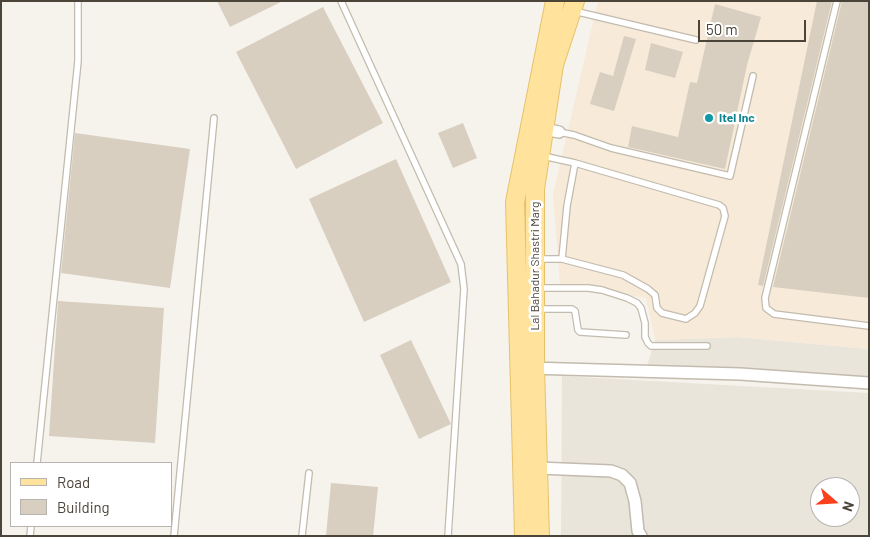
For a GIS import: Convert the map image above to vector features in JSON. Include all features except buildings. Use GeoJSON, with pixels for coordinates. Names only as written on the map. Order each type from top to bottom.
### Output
{"type":"FeatureCollection","features":[{"type":"Feature","properties":{"kind":"main road","name":"Lal Bahadur Shastri Marg"},"geometry":{"type":"LineString","coordinates":[[524,536],[527,368],[526,309],[515,202],[554,4]]}},
{"type":"Feature","properties":{"kind":"main road","name":"Lal Bahadur Shastri Marg"},"geometry":{"type":"LineString","coordinates":[[526,309],[535,288],[534,200],[540,155],[552,131],[554,65],[574,6]]}},
{"type":"Feature","properties":{"kind":"main road"},"geometry":{"type":"LineString","coordinates":[[515,202],[534,200]]}},
{"type":"Feature","properties":{"kind":"main road","name":"Lal Bahadur Shastri Marg"},"geometry":{"type":"LineString","coordinates":[[527,368],[538,468],[540,536]]}},
{"type":"Feature","properties":{"kind":"street"},"geometry":{"type":"LineString","coordinates":[[527,368],[740,374],[869,383]]}},
{"type":"Feature","properties":{"kind":"street"},"geometry":{"type":"LineString","coordinates":[[538,468],[611,471],[622,475],[630,483],[635,501],[638,531],[641,536]]}},
{"type":"Feature","properties":{"kind":"lane"},"geometry":{"type":"LineString","coordinates":[[37,462],[78,61],[78,1]]}},
{"type":"Feature","properties":{"kind":"lane"},"geometry":{"type":"LineString","coordinates":[[342,1],[461,264],[464,290],[448,536]]}},
{"type":"Feature","properties":{"kind":"lane"},"geometry":{"type":"LineString","coordinates":[[836,1],[765,298],[766,308],[774,314],[869,326]]}},
{"type":"Feature","properties":{"kind":"lane"},"geometry":{"type":"LineString","coordinates":[[554,4],[574,6],[696,40]]}},
{"type":"Feature","properties":{"kind":"lane"},"geometry":{"type":"LineString","coordinates":[[552,131],[574,135],[611,148],[730,176],[753,76]]}},
{"type":"Feature","properties":{"kind":"lane"},"geometry":{"type":"LineString","coordinates":[[174,536],[214,118]]}},
{"type":"Feature","properties":{"kind":"lane"},"geometry":{"type":"LineString","coordinates":[[535,259],[562,259],[623,276],[648,289],[655,295],[657,308],[662,314],[686,319],[695,313],[700,306],[725,216],[723,208],[719,205],[575,163],[540,155]]}},
{"type":"Feature","properties":{"kind":"lane"},"geometry":{"type":"LineString","coordinates":[[562,259],[567,206],[575,163]]}},
{"type":"Feature","properties":{"kind":"lane"},"geometry":{"type":"LineString","coordinates":[[535,288],[588,288],[602,290],[627,298],[637,303],[641,308],[645,323],[645,337],[651,346],[707,346]]}},
{"type":"Feature","properties":{"kind":"lane"},"geometry":{"type":"LineString","coordinates":[[526,309],[572,309],[576,311],[578,330],[580,332],[626,335]]}},
{"type":"Feature","properties":{"kind":"lane"},"geometry":{"type":"LineString","coordinates":[[302,536],[309,473]]}},
{"type":"Feature","properties":{"kind":"shaded area"},"geometry":{"type":"Polygon","coordinates":[[[598,1],[869,1],[869,349],[738,337],[655,340],[646,298],[560,285],[553,194],[598,1]]]}},
{"type":"Feature","properties":{"kind":"shaded area"},"geometry":{"type":"Polygon","coordinates":[[[738,337],[869,349],[869,382],[647,366],[655,340],[738,337]]]}},
{"type":"Feature","properties":{"kind":"shaded area"},"geometry":{"type":"Polygon","coordinates":[[[562,376],[869,393],[869,536],[561,536],[562,376]]]}},
{"type":"Feature","properties":{"kind":"place","name":"Itel Inc"},"geometry":{"type":"Point","coordinates":[709,118]}}]}
